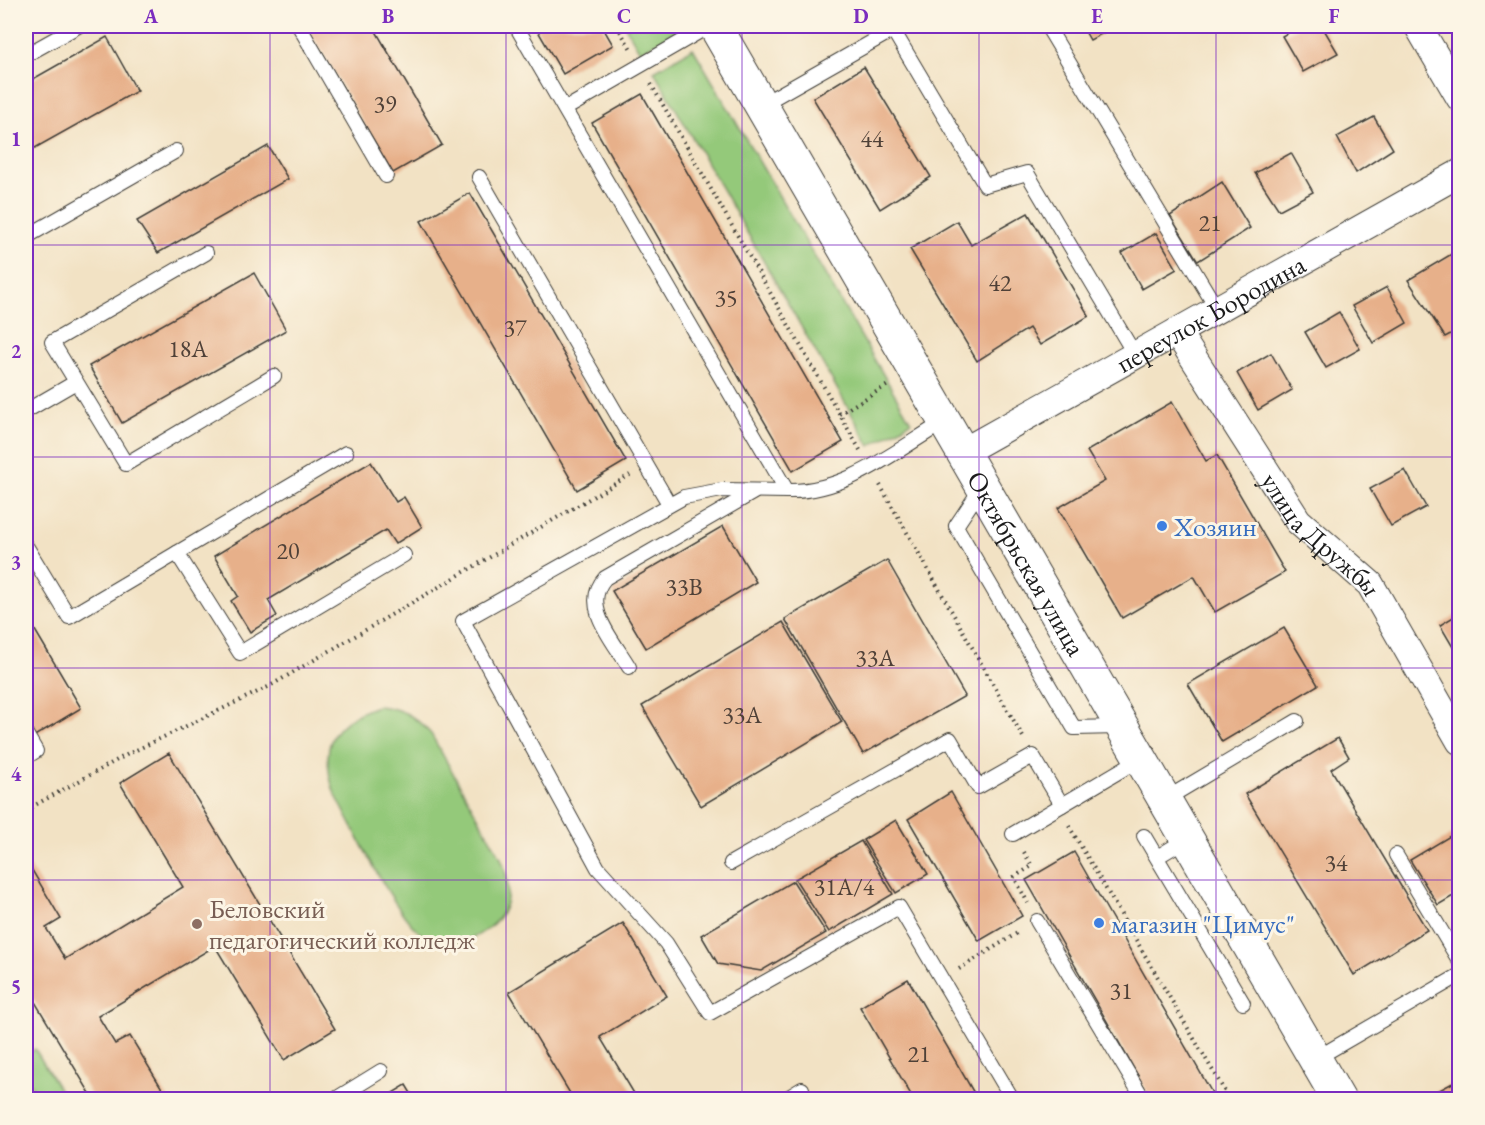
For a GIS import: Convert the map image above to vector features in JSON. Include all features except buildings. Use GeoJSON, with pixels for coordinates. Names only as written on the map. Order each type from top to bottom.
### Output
{"type":"FeatureCollection","features":[{"type":"Feature","properties":{"kind":"street","name":"Октябрьская улица"},"geometry":{"type":"LineString","coordinates":[[715,26],[1339,1100]]}},
{"type":"Feature","properties":{"kind":"street"},"geometry":{"type":"LineString","coordinates":[[1418,26],[1460,98]]}},
{"type":"Feature","properties":{"kind":"street","name":"переулок Бородина"},"geometry":{"type":"LineString","coordinates":[[962,453],[1460,173]]}},
{"type":"Feature","properties":{"kind":"street","name":"улица Дружбы"},"geometry":{"type":"LineString","coordinates":[[1177,332],[1298,521],[1370,584],[1460,741]]}},
{"type":"Feature","properties":{"kind":"lane"},"geometry":{"type":"LineString","coordinates":[[26,55],[78,26]]}},
{"type":"Feature","properties":{"kind":"lane"},"geometry":{"type":"LineString","coordinates":[[298,26],[386,176]]}},
{"type":"Feature","properties":{"kind":"lane"},"geometry":{"type":"LineString","coordinates":[[516,26],[787,491]]}},
{"type":"Feature","properties":{"kind":"lane"},"geometry":{"type":"LineString","coordinates":[[565,109],[709,26]]}},
{"type":"Feature","properties":{"kind":"lane"},"geometry":{"type":"LineString","coordinates":[[1047,26],[1217,309]]}},
{"type":"Feature","properties":{"kind":"lane"},"geometry":{"type":"LineString","coordinates":[[761,105],[893,30],[985,185],[1027,173],[1135,355]]}},
{"type":"Feature","properties":{"kind":"lane"},"geometry":{"type":"LineString","coordinates":[[26,237],[176,151]]}},
{"type":"Feature","properties":{"kind":"lane"},"geometry":{"type":"LineString","coordinates":[[479,177],[669,504]]}},
{"type":"Feature","properties":{"kind":"lane"},"geometry":{"type":"LineString","coordinates":[[206,253],[52,342],[126,464],[274,376]]}},
{"type":"Feature","properties":{"kind":"lane"},"geometry":{"type":"LineString","coordinates":[[26,411],[76,382]]}},
{"type":"Feature","properties":{"kind":"lane"},"geometry":{"type":"LineString","coordinates":[[944,422],[870,466],[823,489],[709,491],[684,497],[463,621],[598,868],[666,943],[710,1013],[899,907],[1012,1100]]}},
{"type":"Feature","properties":{"kind":"lane"},"geometry":{"type":"LineString","coordinates":[[26,546],[69,617],[346,453]]}},
{"type":"Feature","properties":{"kind":"lane"},"geometry":{"type":"LineString","coordinates":[[629,667],[595,609],[595,593],[599,585],[605,578],[755,491]]}},
{"type":"Feature","properties":{"kind":"lane"},"geometry":{"type":"LineString","coordinates":[[177,553],[240,653],[404,555]]}},
{"type":"Feature","properties":{"kind":"lane"},"geometry":{"type":"LineString","coordinates":[[1164,800],[1298,721]]}},
{"type":"Feature","properties":{"kind":"lane"},"geometry":{"type":"LineString","coordinates":[[26,734],[36,751],[26,757]]}},
{"type":"Feature","properties":{"kind":"lane"},"geometry":{"type":"LineString","coordinates":[[731,862],[950,739],[978,787],[1033,756],[1062,806]]}},
{"type":"Feature","properties":{"kind":"lane"},"geometry":{"type":"LineString","coordinates":[[1013,834],[1140,759]]}},
{"type":"Feature","properties":{"kind":"lane"},"geometry":{"type":"LineString","coordinates":[[1144,836],[1243,1003]]}},
{"type":"Feature","properties":{"kind":"lane"},"geometry":{"type":"LineString","coordinates":[[1157,856],[1187,839]]}},
{"type":"Feature","properties":{"kind":"lane"},"geometry":{"type":"LineString","coordinates":[[1396,855],[1460,962]]}},
{"type":"Feature","properties":{"kind":"lane"},"geometry":{"type":"LineString","coordinates":[[1037,921],[1144,1100]]}},
{"type":"Feature","properties":{"kind":"lane"},"geometry":{"type":"LineString","coordinates":[[1315,1059],[1460,975]]}},
{"type":"Feature","properties":{"kind":"lane"},"geometry":{"type":"LineString","coordinates":[[334,1100],[381,1071]]}},
{"type":"Feature","properties":{"kind":"lane"},"geometry":{"type":"LineString","coordinates":[[784,1100],[802,1089]]}},
{"type":"Feature","properties":{"kind":"path"},"geometry":{"type":"LineString","coordinates":[[617,26],[635,56]]}},
{"type":"Feature","properties":{"kind":"path"},"geometry":{"type":"LineString","coordinates":[[647,76],[1033,756]]}},
{"type":"Feature","properties":{"kind":"path"},"geometry":{"type":"LineString","coordinates":[[839,414],[914,370]]}},
{"type":"Feature","properties":{"kind":"path"},"geometry":{"type":"LineString","coordinates":[[26,810],[130,753],[268,687],[647,466]]}},
{"type":"Feature","properties":{"kind":"path"},"geometry":{"type":"LineString","coordinates":[[1062,806],[1066,820],[1230,1100]]}},
{"type":"Feature","properties":{"kind":"path"},"geometry":{"type":"LineString","coordinates":[[941,980],[1037,921],[1014,877],[1032,866],[1013,834]]}},
{"type":"Feature","properties":{"kind":"green space"},"geometry":{"type":"Polygon","coordinates":[[[625,26],[681,26],[682,28],[640,52],[625,26]]]}},
{"type":"Feature","properties":{"kind":"green space"},"geometry":{"type":"Polygon","coordinates":[[[693,48],[911,422],[870,446],[654,71],[693,48]]]}},
{"type":"Feature","properties":{"kind":"green space"},"geometry":{"type":"Polygon","coordinates":[[[377,706],[407,714],[431,734],[501,858],[508,891],[505,907],[495,922],[469,939],[449,943],[439,942],[420,933],[410,923],[386,888],[334,792],[328,761],[333,737],[349,720],[377,706]]]}},
{"type":"Feature","properties":{"kind":"green space"},"geometry":{"type":"Polygon","coordinates":[[[35,1049],[65,1099],[39,1099],[26,1077],[26,1055],[35,1049]]]}},
{"type":"Feature","properties":{"kind":"place","name":"Хозяин"},"geometry":{"type":"Point","coordinates":[1162,526]}},
{"type":"Feature","properties":{"kind":"place","name":"магазин \"Цимус\""},"geometry":{"type":"Point","coordinates":[1099,923]}},
{"type":"Feature","properties":{"kind":"place","name":"Беловский педагогический колледж"},"geometry":{"type":"Point","coordinates":[197,924]}}]}
